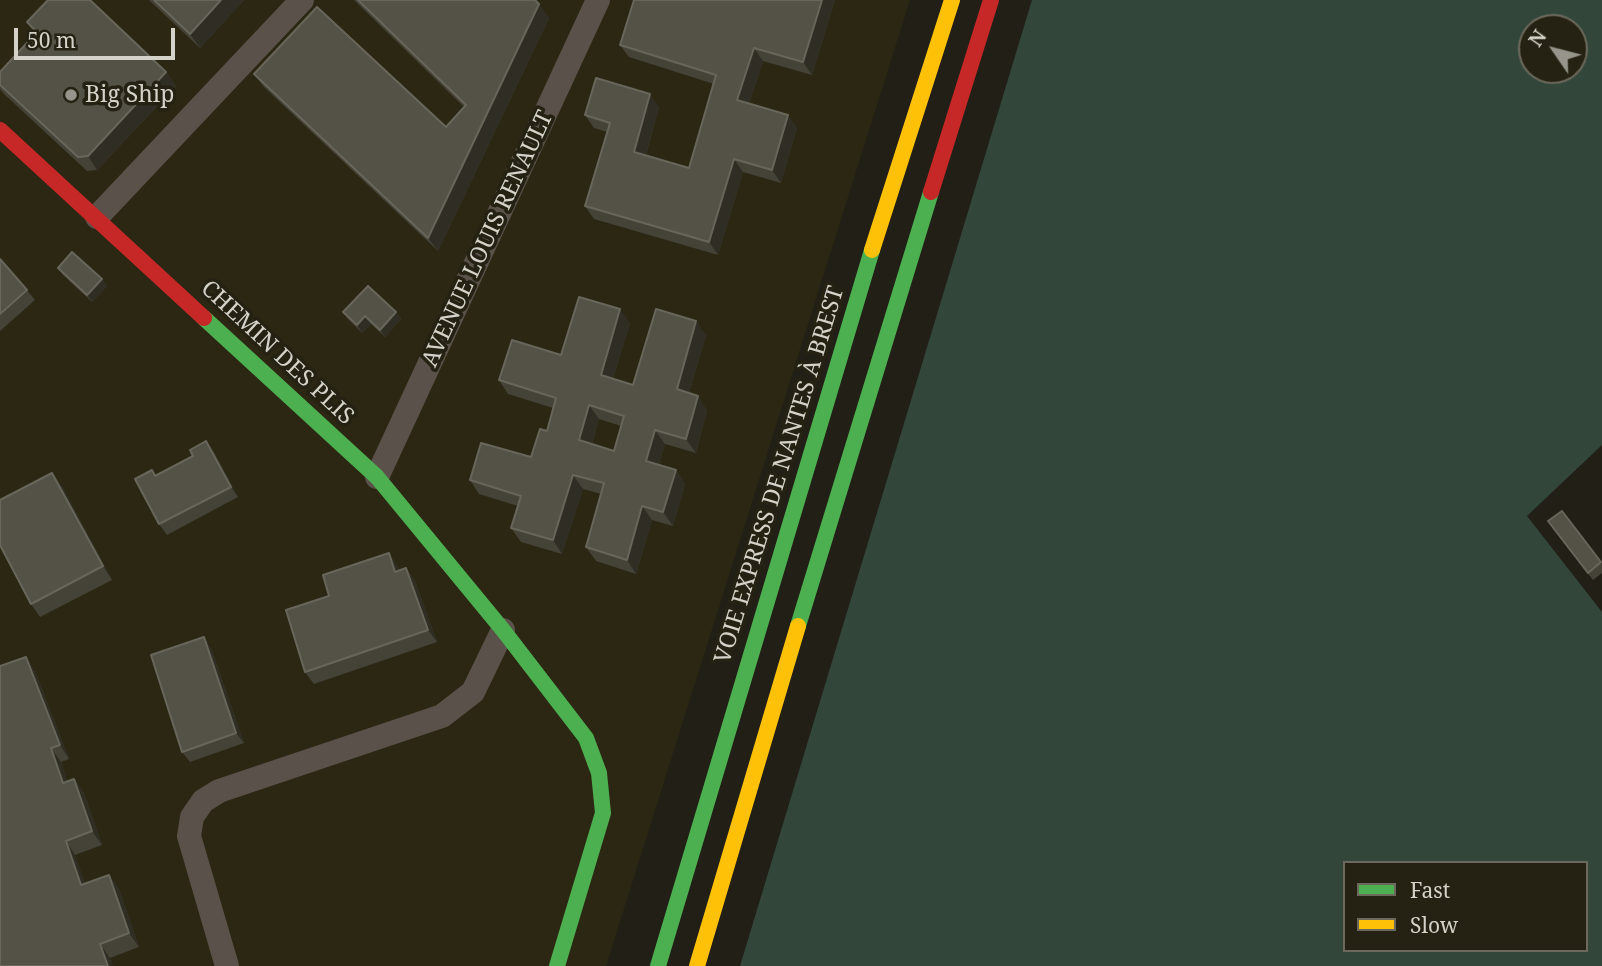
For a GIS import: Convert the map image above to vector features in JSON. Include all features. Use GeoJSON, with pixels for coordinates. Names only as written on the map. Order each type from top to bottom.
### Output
{"type":"FeatureCollection","features":[{"type":"Feature","properties":{"kind":"main road","name":"VOIE EXPRESS DE NANTES À BREST"},"geometry":{"type":"LineString","coordinates":[[658,966],[850,319],[952,0]]}},
{"type":"Feature","properties":{"kind":"main road"},"geometry":{"type":"LineString","coordinates":[[697,966],[837,493],[991,0]]}},
{"type":"Feature","properties":{"kind":"main road","name":"CHEMIN DES PLIS"},"geometry":{"type":"LineString","coordinates":[[0,130],[377,477],[503,630],[586,738],[599,772],[603,813],[557,966]]}},
{"type":"Feature","properties":{"kind":"street"},"geometry":{"type":"LineString","coordinates":[[97,217],[302,0]]}},
{"type":"Feature","properties":{"kind":"street","name":"AVENUE LOUIS RENAULT"},"geometry":{"type":"LineString","coordinates":[[377,477],[598,0]]}},
{"type":"Feature","properties":{"kind":"street"},"geometry":{"type":"LineString","coordinates":[[227,966],[188,836],[192,817],[203,801],[219,791],[442,716],[473,692],[503,630]]}},
{"type":"Feature","properties":{"kind":"shaded area"},"geometry":{"type":"Polygon","coordinates":[[[0,0],[910,0],[606,966],[0,966],[0,0]]]}},
{"type":"Feature","properties":{"kind":"green space"},"geometry":{"type":"Polygon","coordinates":[[[1032,0],[1602,0],[1602,445],[1527,516],[1602,612],[1602,966],[740,966],[1032,0]]]}},
{"type":"Feature","properties":{"kind":"building"},"geometry":{"type":"Polygon","coordinates":[[[48,0],[90,0],[166,72],[88,156],[78,157],[0,85],[0,72],[37,32],[27,22],[48,0]]]}},
{"type":"Feature","properties":{"kind":"building"},"geometry":{"type":"Polygon","coordinates":[[[154,0],[221,0],[190,34],[154,0]]]}},
{"type":"Feature","properties":{"kind":"building"},"geometry":{"type":"Polygon","coordinates":[[[358,0],[535,0],[539,4],[428,238],[254,74],[317,7],[446,127],[466,105],[358,0]]]}},
{"type":"Feature","properties":{"kind":"building"},"geometry":{"type":"Polygon","coordinates":[[[634,0],[822,0],[803,62],[754,48],[737,100],[788,115],[772,170],[734,159],[709,242],[585,206],[610,123],[585,115],[596,78],[650,94],[634,152],[689,168],[716,75],[620,45],[634,0]]]}},
{"type":"Feature","properties":{"kind":"building"},"geometry":{"type":"Polygon","coordinates":[[[72,252],[102,279],[87,295],[58,268],[72,252]]]}},
{"type":"Feature","properties":{"kind":"building"},"geometry":{"type":"Polygon","coordinates":[[[0,259],[27,290],[0,314],[0,259]]]}},
{"type":"Feature","properties":{"kind":"building"},"geometry":{"type":"Polygon","coordinates":[[[368,286],[396,312],[380,330],[365,316],[357,325],[343,312],[368,286]]]}},
{"type":"Feature","properties":{"kind":"building"},"geometry":{"type":"Polygon","coordinates":[[[579,297],[620,309],[601,375],[633,385],[656,309],[696,321],[677,389],[698,396],[686,439],[655,430],[646,461],[676,470],[663,512],[642,506],[627,560],[586,547],[604,483],[573,475],[553,540],[511,528],[521,496],[470,480],[481,443],[531,457],[540,429],[547,431],[556,398],[499,380],[512,340],[561,355],[579,297]],[[589,405],[579,440],[614,451],[624,416],[589,405]]]}},
{"type":"Feature","properties":{"kind":"building"},"geometry":{"type":"Polygon","coordinates":[[[206,441],[231,487],[159,524],[135,479],[152,470],[155,476],[193,456],[190,450],[206,441]]]}},
{"type":"Feature","properties":{"kind":"building"},"geometry":{"type":"Polygon","coordinates":[[[52,473],[103,566],[31,604],[0,545],[0,500],[52,473]]]}},
{"type":"Feature","properties":{"kind":"building"},"geometry":{"type":"Polygon","coordinates":[[[1562,511],[1601,562],[1588,573],[1548,521],[1562,511]]]}},
{"type":"Feature","properties":{"kind":"building"},"geometry":{"type":"Polygon","coordinates":[[[389,553],[395,572],[406,568],[428,630],[305,672],[286,610],[329,596],[323,575],[389,553]]]}},
{"type":"Feature","properties":{"kind":"building"},"geometry":{"type":"Polygon","coordinates":[[[204,637],[236,733],[182,752],[151,655],[204,637]]]}},
{"type":"Feature","properties":{"kind":"building"},"geometry":{"type":"Polygon","coordinates":[[[26,657],[60,745],[51,748],[63,783],[74,779],[92,831],[66,841],[81,885],[109,875],[129,933],[100,944],[108,966],[0,966],[0,666],[26,657]]]}},
{"type":"Feature","properties":{"kind":"traffic: fast"},"geometry":{"type":"LineString","coordinates":[[798,626],[931,192]]}},
{"type":"Feature","properties":{"kind":"traffic: fast"},"geometry":{"type":"LineString","coordinates":[[658,966],[872,250]]}},
{"type":"Feature","properties":{"kind":"traffic: fast"},"geometry":{"type":"LineString","coordinates":[[204,318],[377,477],[503,630],[586,738],[599,773],[603,813],[557,966]]}},
{"type":"Feature","properties":{"kind":"traffic: slow"},"geometry":{"type":"LineString","coordinates":[[872,250],[952,0]]}},
{"type":"Feature","properties":{"kind":"traffic: slow"},"geometry":{"type":"LineString","coordinates":[[697,966],[798,626]]}},
{"type":"Feature","properties":{"kind":"traffic: jam"},"geometry":{"type":"LineString","coordinates":[[931,192],[991,0]]}},
{"type":"Feature","properties":{"kind":"traffic: jam"},"geometry":{"type":"LineString","coordinates":[[0,130],[204,318]]}},
{"type":"Feature","properties":{"kind":"place","name":"Big Ship"},"geometry":{"type":"Point","coordinates":[71,95]}}]}
